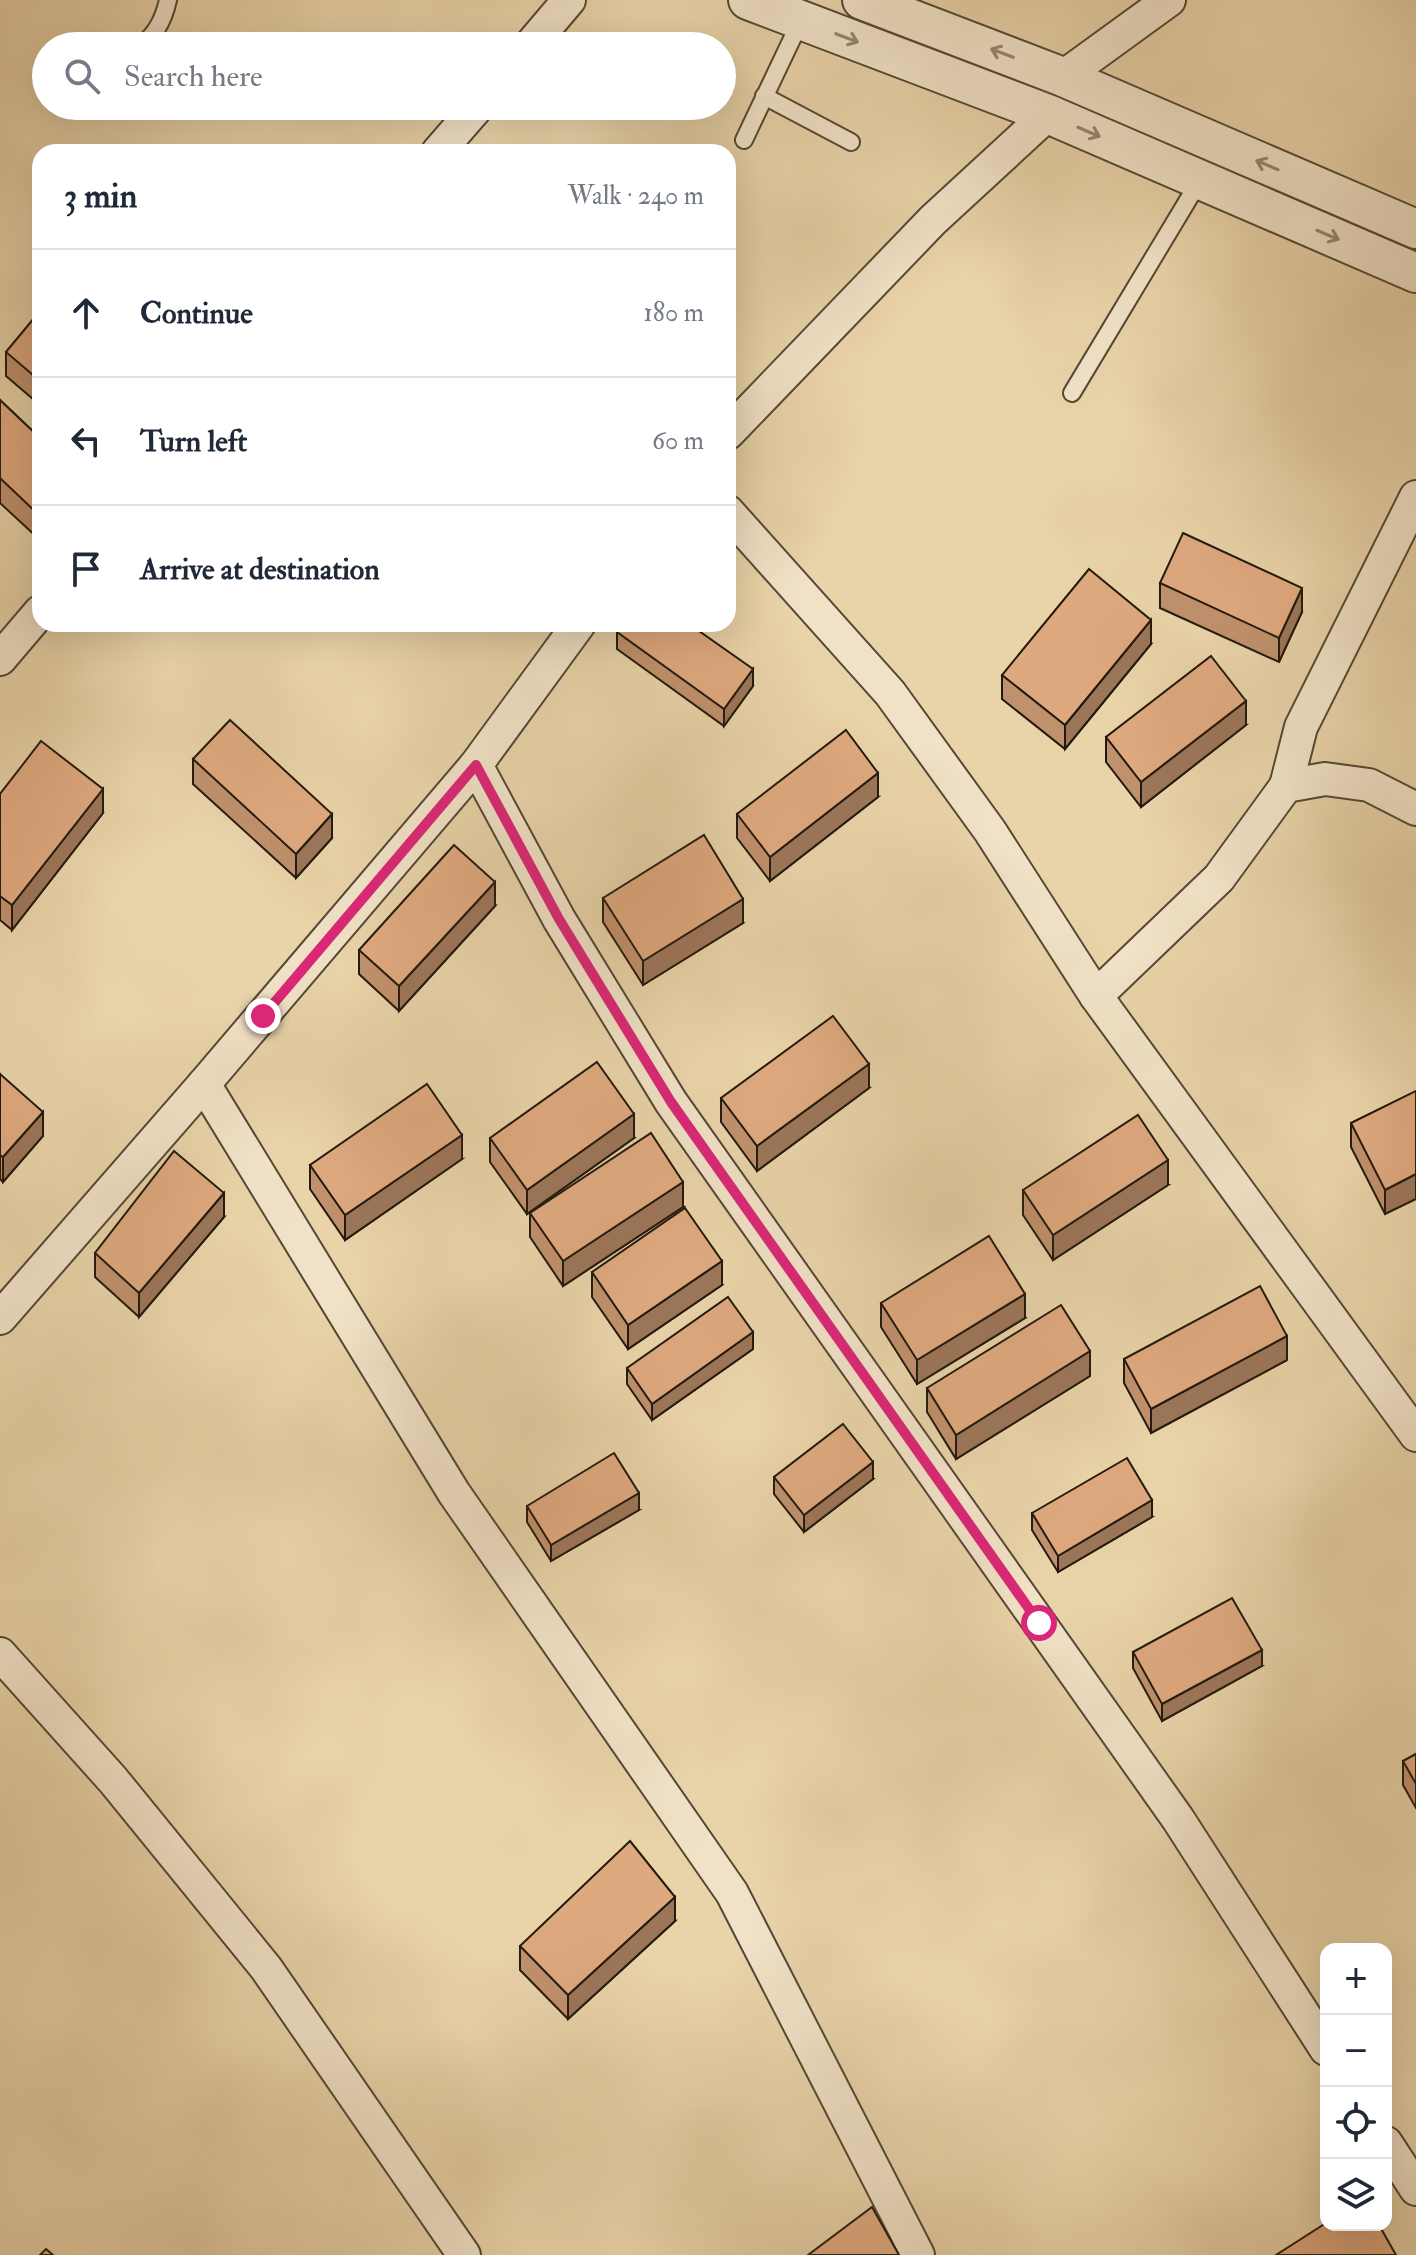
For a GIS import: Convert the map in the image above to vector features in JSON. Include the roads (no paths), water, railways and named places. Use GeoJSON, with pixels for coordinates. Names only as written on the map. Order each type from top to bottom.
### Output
{"type":"FeatureCollection","features":[{"type":"Feature","properties":{"kind":"street"},"geometry":{"type":"LineString","coordinates":[[542,32],[569,0]]}},
{"type":"Feature","properties":{"kind":"street"},"geometry":{"type":"LineString","coordinates":[[748,0],[1048,114],[1416,273]]}},
{"type":"Feature","properties":{"kind":"street"},"geometry":{"type":"LineString","coordinates":[[1063,77],[1169,0]]}},
{"type":"Feature","properties":{"kind":"street"},"geometry":{"type":"LineString","coordinates":[[877,3],[1063,77],[1416,229]]}},
{"type":"Feature","properties":{"kind":"street"},"geometry":{"type":"LineString","coordinates":[[736,425],[933,220],[1048,114]]}},
{"type":"Feature","properties":{"kind":"street"},"geometry":{"type":"LineString","coordinates":[[445,144],[466,120]]}},
{"type":"Feature","properties":{"kind":"street"},"geometry":{"type":"LineString","coordinates":[[1096,996],[1219,878],[1286,786],[1301,727],[1416,497]]}},
{"type":"Feature","properties":{"kind":"street"},"geometry":{"type":"LineString","coordinates":[[736,521],[890,693],[990,831],[1096,996],[1416,1435]]}},
{"type":"Feature","properties":{"kind":"street"},"geometry":{"type":"LineString","coordinates":[[3,647],[32,620]]}},
{"type":"Feature","properties":{"kind":"street"},"geometry":{"type":"LineString","coordinates":[[0,1318],[476,765],[573,632]]}},
{"type":"Feature","properties":{"kind":"street"},"geometry":{"type":"LineString","coordinates":[[476,765],[559,919],[671,1102],[1178,1819],[1320,2040]]}},
{"type":"Feature","properties":{"kind":"street"},"geometry":{"type":"LineString","coordinates":[[1286,786],[1325,779],[1369,785],[1416,809]]}},
{"type":"Feature","properties":{"kind":"street"},"geometry":{"type":"LineString","coordinates":[[204,1084],[454,1493],[732,1893],[918,2255]]}},
{"type":"Feature","properties":{"kind":"street"},"geometry":{"type":"LineString","coordinates":[[0,1654],[113,1780],[266,1968],[464,2255]]}},
{"type":"Feature","properties":{"kind":"street"},"geometry":{"type":"LineString","coordinates":[[1392,2152],[1416,2189]]}},
{"type":"Feature","properties":{"kind":"lane"},"geometry":{"type":"LineString","coordinates":[[154,32],[168,0]]}},
{"type":"Feature","properties":{"kind":"lane"},"geometry":{"type":"LineString","coordinates":[[744,140],[801,20]]}},
{"type":"Feature","properties":{"kind":"lane"},"geometry":{"type":"LineString","coordinates":[[764,96],[851,142]]}},
{"type":"Feature","properties":{"kind":"lane"},"geometry":{"type":"LineString","coordinates":[[1072,393],[1200,180]]}}]}
